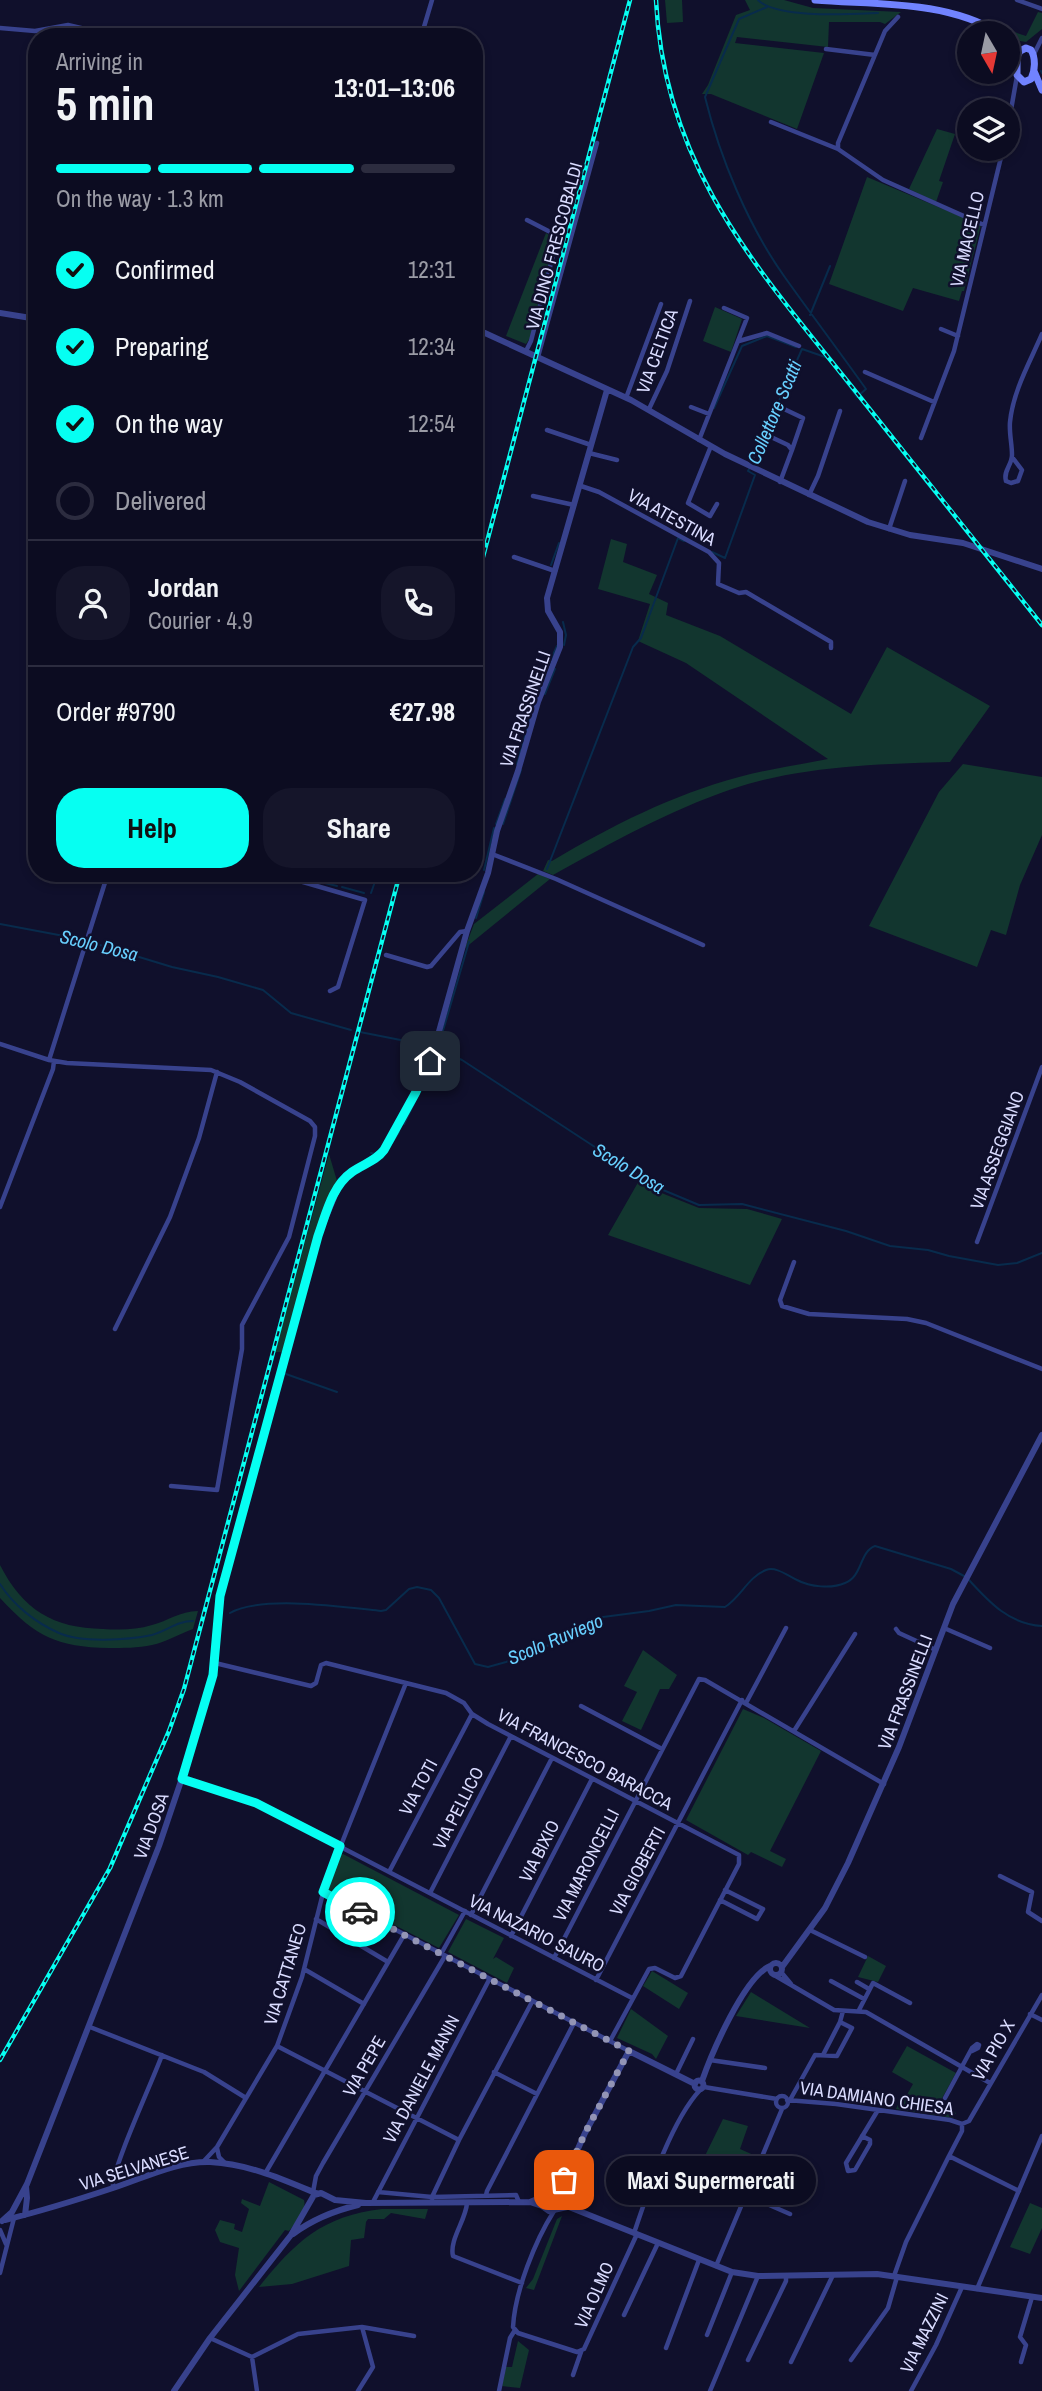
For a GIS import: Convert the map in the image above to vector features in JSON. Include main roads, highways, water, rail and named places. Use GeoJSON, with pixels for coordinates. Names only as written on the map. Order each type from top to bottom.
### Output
{"type":"FeatureCollection","features":[{"type":"Feature","properties":{"kind":"main road"},"geometry":{"type":"LineString","coordinates":[[815,0],[917,6],[965,16],[975,21]]}},
{"type":"Feature","properties":{"kind":"main road"},"geometry":{"type":"LineString","coordinates":[[1020,47],[1028,51],[1042,90]]}},
{"type":"Feature","properties":{"kind":"main road"},"geometry":{"type":"LineString","coordinates":[[1020,53],[1028,51]]}},
{"type":"Feature","properties":{"kind":"main road"},"geometry":{"type":"LineString","coordinates":[[1026,81],[1034,71]]}},
{"type":"Feature","properties":{"kind":"main road"},"geometry":{"type":"LineString","coordinates":[[1020,77],[1042,90]]}},
{"type":"Feature","properties":{"kind":"waterway"},"geometry":{"type":"LineString","coordinates":[[758,0],[768,6],[797,13],[878,13]]}},
{"type":"Feature","properties":{"kind":"waterway","name":"Collettore Scatti"},"geometry":{"type":"LineString","coordinates":[[751,464],[802,349],[828,358],[857,397],[866,389],[784,276],[759,235],[727,167],[705,97],[739,19],[767,7]]}},
{"type":"Feature","properties":{"kind":"waterway"},"geometry":{"type":"LineString","coordinates":[[810,315],[830,266]]}},
{"type":"Feature","properties":{"kind":"waterway"},"geometry":{"type":"LineString","coordinates":[[714,408],[742,346],[767,336],[796,347]]}},
{"type":"Feature","properties":{"kind":"waterway","name":"Collettore Scatti"},"geometry":{"type":"LineString","coordinates":[[712,552],[725,558],[755,475],[748,471],[749,469]]}},
{"type":"Feature","properties":{"kind":"waterway","name":"Collettore Scatti"},"geometry":{"type":"LineString","coordinates":[[547,869],[633,647],[641,638],[678,538],[684,541]]}},
{"type":"Feature","properties":{"kind":"waterway"},"geometry":{"type":"LineString","coordinates":[[551,565],[559,543]]}},
{"type":"Feature","properties":{"kind":"waterway"},"geometry":{"type":"LineString","coordinates":[[563,622],[566,635],[564,645]]}},
{"type":"Feature","properties":{"kind":"waterway"},"geometry":{"type":"LineString","coordinates":[[546,670],[557,646]]}},
{"type":"Feature","properties":{"kind":"waterway"},"geometry":{"type":"LineString","coordinates":[[545,694],[555,669]]}},
{"type":"Feature","properties":{"kind":"waterway"},"geometry":{"type":"LineString","coordinates":[[517,764],[542,678]]}},
{"type":"Feature","properties":{"kind":"waterway"},"geometry":{"type":"LineString","coordinates":[[503,824],[521,770]]}},
{"type":"Feature","properties":{"kind":"waterway"},"geometry":{"type":"LineString","coordinates":[[496,824],[505,799]]}},
{"type":"Feature","properties":{"kind":"waterway"},"geometry":{"type":"LineString","coordinates":[[484,870],[494,828]]}},
{"type":"Feature","properties":{"kind":"waterway"},"geometry":{"type":"LineString","coordinates":[[321,882],[337,886]]}},
{"type":"Feature","properties":{"kind":"waterway"},"geometry":{"type":"LineString","coordinates":[[371,893],[375,882]]}},
{"type":"Feature","properties":{"kind":"waterway"},"geometry":{"type":"LineString","coordinates":[[342,887],[364,893]]}},
{"type":"Feature","properties":{"kind":"waterway"},"geometry":{"type":"LineString","coordinates":[[476,918],[484,892]]}},
{"type":"Feature","properties":{"kind":"waterway","name":"Scolo Dosa"},"geometry":{"type":"LineString","coordinates":[[0,924],[80,939],[172,967],[263,990],[291,1013],[351,1030]]}},
{"type":"Feature","properties":{"kind":"waterway"},"geometry":{"type":"LineString","coordinates":[[442,1034],[469,942]]}},
{"type":"Feature","properties":{"kind":"waterway","name":"Scolo Dosa"},"geometry":{"type":"LineString","coordinates":[[360,1032],[431,1046],[462,1060],[656,1187],[699,1205],[742,1204],[846,1231],[890,1246],[928,1250],[998,1265],[1017,1263],[1042,1253]]}},
{"type":"Feature","properties":{"kind":"waterway"},"geometry":{"type":"LineString","coordinates":[[429,1072],[438,1046]]}},
{"type":"Feature","properties":{"kind":"waterway"},"geometry":{"type":"LineString","coordinates":[[404,1124],[425,1081]]}},
{"type":"Feature","properties":{"kind":"waterway"},"geometry":{"type":"LineString","coordinates":[[392,1143],[399,1132]]}},
{"type":"Feature","properties":{"kind":"waterway"},"geometry":{"type":"LineString","coordinates":[[384,1144],[390,1134]]}},
{"type":"Feature","properties":{"kind":"waterway"},"geometry":{"type":"LineString","coordinates":[[385,1153],[388,1149]]}},
{"type":"Feature","properties":{"kind":"waterway"},"geometry":{"type":"LineString","coordinates":[[371,1153],[379,1151]]}},
{"type":"Feature","properties":{"kind":"waterway"},"geometry":{"type":"LineString","coordinates":[[283,1373],[337,1392]]}},
{"type":"Feature","properties":{"kind":"waterway","name":"Scolo Ruviego"},"geometry":{"type":"LineString","coordinates":[[230,1613],[244,1608],[282,1603],[381,1611],[386,1610],[409,1589],[417,1587],[431,1590],[439,1598],[475,1664],[488,1667],[543,1648],[603,1617],[676,1605],[725,1607],[754,1577],[770,1569],[814,1586],[840,1585],[851,1580],[866,1553],[875,1546],[951,1569],[964,1576]]}},
{"type":"Feature","properties":{"kind":"waterway","name":"Scolo Ruviego"},"geometry":{"type":"LineString","coordinates":[[969,1580],[992,1604],[1010,1616],[1042,1626]]}},
{"type":"Feature","properties":{"kind":"waterway","name":"Scolo Ruviego"},"geometry":{"type":"LineString","coordinates":[[0,1584],[26,1613],[50,1629],[68,1636],[105,1640],[130,1638],[152,1635],[193,1621]]}},
{"type":"Feature","properties":{"kind":"railway"},"geometry":{"type":"LineString","coordinates":[[483,557],[630,0]]}},
{"type":"Feature","properties":{"kind":"railway"},"geometry":{"type":"LineString","coordinates":[[656,0],[663,61],[677,116],[698,167],[724,215],[787,306],[1042,625]]}},
{"type":"Feature","properties":{"kind":"railway"},"geometry":{"type":"LineString","coordinates":[[0,2060],[110,1868],[169,1731],[184,1689],[398,882]]}},
{"type":"Feature","properties":{"kind":"place","name":"Maxi Supermercati"},"geometry":{"type":"Point","coordinates":[564,2180]}}]}
